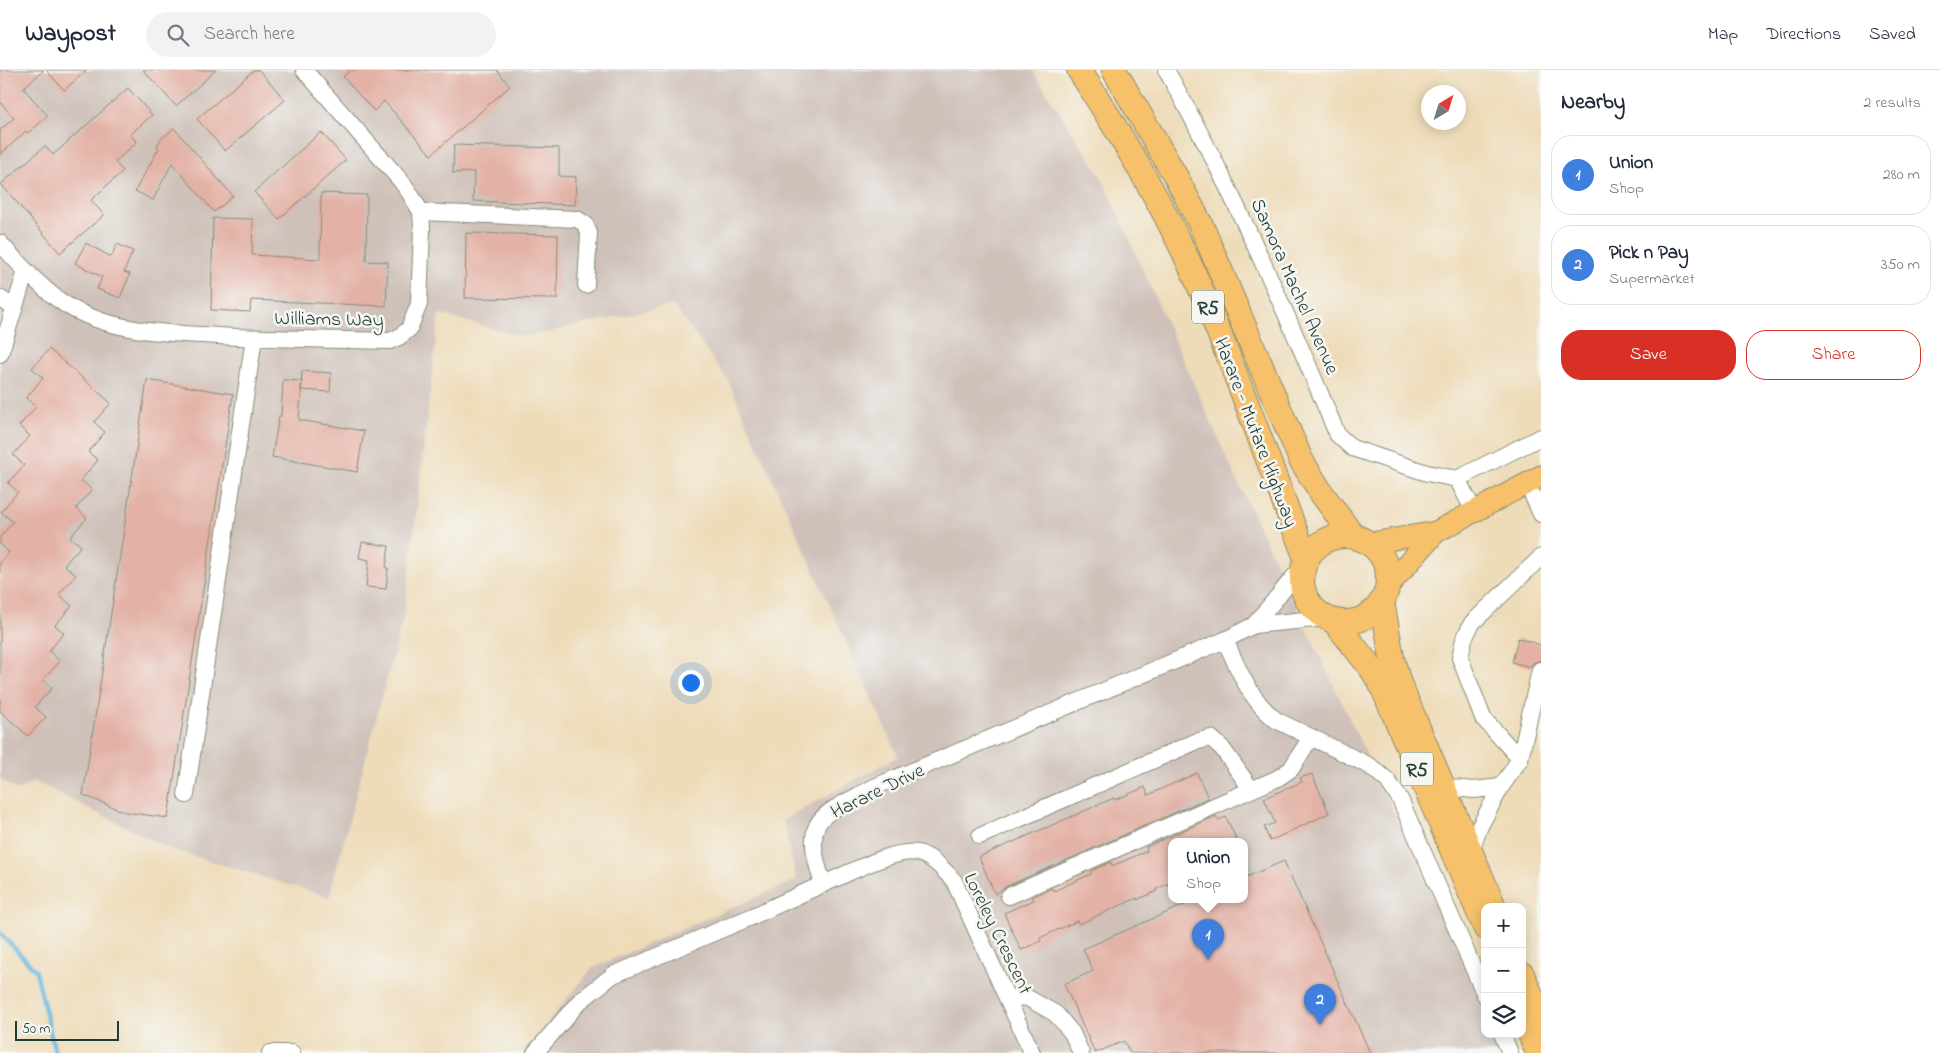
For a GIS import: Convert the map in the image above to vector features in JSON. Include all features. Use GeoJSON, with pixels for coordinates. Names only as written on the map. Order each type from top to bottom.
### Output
{"type":"FeatureCollection","features":[{"type":"Feature","properties":{"kind":"highway","name":"Harare - Mutare Highway"},"geometry":{"type":"LineString","coordinates":[[1080,70],[1154,191],[1200,286],[1268,457],[1305,562]]}},
{"type":"Feature","properties":{"kind":"highway","name":"Harare - Mutare Highway"},"geometry":{"type":"LineString","coordinates":[[1114,70],[1176,177],[1201,225],[1301,460],[1322,494],[1362,539]]}},
{"type":"Feature","properties":{"kind":"highway"},"geometry":{"type":"LineString","coordinates":[[1305,562],[1315,547],[1326,539],[1340,535],[1362,539]]}},
{"type":"Feature","properties":{"kind":"highway","name":"R5"},"geometry":{"type":"LineString","coordinates":[[1362,539],[1378,549],[1386,566],[1385,594],[1392,658],[1399,682],[1492,903]]}},
{"type":"Feature","properties":{"kind":"highway","name":"R5"},"geometry":{"type":"LineString","coordinates":[[1305,562],[1301,581],[1305,596],[1314,609],[1330,619],[1371,668],[1382,686],[1481,918]]}},
{"type":"Feature","properties":{"kind":"highway"},"geometry":{"type":"LineString","coordinates":[[1330,619],[1345,622],[1367,617],[1376,610],[1385,594]]}},
{"type":"Feature","properties":{"kind":"highway"},"geometry":{"type":"LineString","coordinates":[[1526,983],[1541,1019]]}},
{"type":"Feature","properties":{"kind":"highway"},"geometry":{"type":"LineString","coordinates":[[1526,1024],[1538,1053]]}},
{"type":"Feature","properties":{"kind":"main road"},"geometry":{"type":"LineString","coordinates":[[1385,594],[1436,532],[1474,510],[1534,480]]}},
{"type":"Feature","properties":{"kind":"main road"},"geometry":{"type":"LineString","coordinates":[[1362,539],[1436,532]]}},
{"type":"Feature","properties":{"kind":"street","name":"Williams Way"},"geometry":{"type":"LineString","coordinates":[[0,243],[26,271],[72,308],[114,325],[153,332],[254,338],[390,341],[400,338],[409,329],[419,304],[421,212],[401,181],[304,70]]}},
{"type":"Feature","properties":{"kind":"street","name":"Samora Machel Avenue"},"geometry":{"type":"LineString","coordinates":[[1166,70],[1239,210],[1337,434],[1352,448],[1427,473],[1457,480]]}},
{"type":"Feature","properties":{"kind":"street"},"geometry":{"type":"LineString","coordinates":[[421,212],[577,219],[585,224],[590,233],[586,286]]}},
{"type":"Feature","properties":{"kind":"street"},"geometry":{"type":"LineString","coordinates":[[0,354],[26,271]]}},
{"type":"Feature","properties":{"kind":"street"},"geometry":{"type":"LineString","coordinates":[[0,298],[12,315]]}},
{"type":"Feature","properties":{"kind":"street"},"geometry":{"type":"LineString","coordinates":[[0,336],[12,315]]}},
{"type":"Feature","properties":{"kind":"street"},"geometry":{"type":"LineString","coordinates":[[186,795],[254,338]]}},
{"type":"Feature","properties":{"kind":"street"},"geometry":{"type":"LineString","coordinates":[[1474,510],[1457,480],[1541,437]]}},
{"type":"Feature","properties":{"kind":"street"},"geometry":{"type":"LineString","coordinates":[[1534,480],[1541,514]]}},
{"type":"Feature","properties":{"kind":"street"},"geometry":{"type":"LineString","coordinates":[[1520,759],[1483,718],[1460,658],[1464,639],[1472,623],[1541,556]]}},
{"type":"Feature","properties":{"kind":"street","name":"Harare Drive"},"geometry":{"type":"LineString","coordinates":[[1254,625],[1305,562]]}},
{"type":"Feature","properties":{"kind":"street","name":"Harare Drive"},"geometry":{"type":"LineString","coordinates":[[823,884],[815,860],[814,840],[816,826],[825,814],[872,788],[1225,640],[1254,625],[1330,619]]}},
{"type":"Feature","properties":{"kind":"street"},"geometry":{"type":"LineString","coordinates":[[1225,640],[1247,688],[1267,713],[1276,720],[1370,766],[1387,780],[1400,800],[1484,993]]}},
{"type":"Feature","properties":{"kind":"street"},"geometry":{"type":"LineString","coordinates":[[1471,851],[1480,826],[1501,787],[1520,759],[1540,670]]}},
{"type":"Feature","properties":{"kind":"street"},"geometry":{"type":"LineString","coordinates":[[1009,896],[1278,778],[1291,769],[1311,736]]}},
{"type":"Feature","properties":{"kind":"street"},"geometry":{"type":"LineString","coordinates":[[980,836],[1195,742],[1211,738],[1222,748],[1252,789]]}},
{"type":"Feature","properties":{"kind":"street"},"geometry":{"type":"LineString","coordinates":[[1443,787],[1474,790],[1501,787]]}},
{"type":"Feature","properties":{"kind":"street","name":"Loreley Crescent"},"geometry":{"type":"LineString","coordinates":[[823,884],[890,856],[907,852],[918,853],[941,867],[954,881],[1032,1053]]}},
{"type":"Feature","properties":{"kind":"street"},"geometry":{"type":"LineString","coordinates":[[535,1053],[579,1002],[613,975],[751,917],[823,884]]}},
{"type":"Feature","properties":{"kind":"street"},"geometry":{"type":"LineString","coordinates":[[1008,999],[1026,997],[1056,1014],[1072,1033],[1081,1053]]}},
{"type":"Feature","properties":{"kind":"street"},"geometry":{"type":"LineString","coordinates":[[1504,1038],[1510,1053]]}},
{"type":"Feature","properties":{"kind":"street"},"geometry":{"type":"LineString","coordinates":[[270,1053],[292,1053]]}},
{"type":"Feature","properties":{"kind":"shaded area"},"geometry":{"type":"Polygon","coordinates":[[[0,70],[1032,70],[1102,178],[1235,476],[1481,998],[1481,1038],[1500,1038],[1507,1053],[523,1053],[592,968],[796,880],[783,820],[898,756],[727,379],[673,305],[524,337],[439,314],[405,610],[329,897],[170,849],[34,781],[17,791],[0,778],[0,70]]]}},
{"type":"Feature","properties":{"kind":"building"},"geometry":{"type":"Polygon","coordinates":[[[0,70],[44,70],[23,88],[48,116],[28,133],[26,131],[0,155],[0,130],[14,118],[0,102],[0,70]]]}},
{"type":"Feature","properties":{"kind":"building"},"geometry":{"type":"Polygon","coordinates":[[[46,70],[87,70],[64,90],[46,70]]]}},
{"type":"Feature","properties":{"kind":"building"},"geometry":{"type":"Polygon","coordinates":[[[143,70],[216,70],[176,106],[143,70]]]}},
{"type":"Feature","properties":{"kind":"building"},"geometry":{"type":"Polygon","coordinates":[[[254,70],[259,70],[285,100],[225,151],[197,119],[254,70]]]}},
{"type":"Feature","properties":{"kind":"building"},"geometry":{"type":"Polygon","coordinates":[[[350,70],[497,70],[510,86],[431,155],[384,101],[374,111],[343,77],[350,70]]]}},
{"type":"Feature","properties":{"kind":"building"},"geometry":{"type":"Polygon","coordinates":[[[128,88],[152,115],[130,135],[137,142],[115,162],[123,171],[91,200],[104,215],[60,253],[1,184],[45,146],[53,155],[128,88]]]}},
{"type":"Feature","properties":{"kind":"building"},"geometry":{"type":"Polygon","coordinates":[[[174,128],[233,196],[214,212],[172,163],[153,200],[135,191],[159,148],[157,146],[160,140],[174,128]]]}},
{"type":"Feature","properties":{"kind":"building"},"geometry":{"type":"Polygon","coordinates":[[[321,132],[346,160],[279,219],[254,192],[321,132]]]}},
{"type":"Feature","properties":{"kind":"building"},"geometry":{"type":"Polygon","coordinates":[[[454,145],[559,148],[559,176],[576,177],[575,205],[473,201],[474,172],[453,173],[454,145]]]}},
{"type":"Feature","properties":{"kind":"building"},"geometry":{"type":"Polygon","coordinates":[[[321,193],[367,195],[366,261],[388,262],[386,306],[251,300],[250,312],[211,310],[213,218],[253,219],[252,255],[320,259],[321,193]]]}},
{"type":"Feature","properties":{"kind":"building"},"geometry":{"type":"Polygon","coordinates":[[[466,233],[558,235],[557,299],[465,298],[466,233]]]}},
{"type":"Feature","properties":{"kind":"building"},"geometry":{"type":"Polygon","coordinates":[[[86,243],[111,257],[117,244],[133,251],[124,272],[130,274],[120,298],[97,289],[102,277],[75,263],[86,243]]]}},
{"type":"Feature","properties":{"kind":"building"},"geometry":{"type":"Polygon","coordinates":[[[49,349],[111,403],[94,422],[105,432],[88,452],[98,460],[81,480],[92,490],[76,508],[87,518],[70,537],[81,546],[64,565],[76,575],[59,594],[72,606],[55,625],[64,633],[49,651],[60,661],[43,680],[52,688],[35,707],[46,717],[28,736],[0,711],[0,563],[9,552],[0,544],[0,537],[13,522],[1,512],[18,492],[8,483],[24,465],[13,455],[30,436],[19,426],[36,407],[26,398],[43,378],[32,368],[49,349]]]}},
{"type":"Feature","properties":{"kind":"building"},"geometry":{"type":"Polygon","coordinates":[[[302,371],[331,373],[330,392],[301,390],[302,371]]]}},
{"type":"Feature","properties":{"kind":"building"},"geometry":{"type":"Polygon","coordinates":[[[147,380],[233,394],[168,818],[125,812],[83,795],[147,380]]]}},
{"type":"Feature","properties":{"kind":"building"},"geometry":{"type":"Polygon","coordinates":[[[283,380],[302,381],[299,420],[364,431],[357,472],[272,457],[279,416],[281,416],[283,380]]]}},
{"type":"Feature","properties":{"kind":"building"},"geometry":{"type":"Polygon","coordinates":[[[362,542],[389,546],[386,589],[366,587],[369,560],[359,558],[362,542]]]}},
{"type":"Feature","properties":{"kind":"building"},"geometry":{"type":"Polygon","coordinates":[[[1518,638],[1541,645],[1541,660],[1533,663],[1530,667],[1512,662],[1518,638]]]}},
{"type":"Feature","properties":{"kind":"building"},"geometry":{"type":"Polygon","coordinates":[[[1197,773],[1208,798],[1005,887],[995,894],[979,857],[1114,798],[1115,800],[1145,787],[1148,795],[1197,773]]]}},
{"type":"Feature","properties":{"kind":"building"},"geometry":{"type":"Polygon","coordinates":[[[1312,774],[1329,813],[1270,841],[1264,827],[1275,823],[1264,798],[1302,782],[1300,778],[1312,774]]]}},
{"type":"Feature","properties":{"kind":"building"},"geometry":{"type":"Polygon","coordinates":[[[1216,816],[1218,820],[1226,817],[1236,838],[1168,838],[1168,884],[1156,889],[1157,891],[1079,924],[1077,921],[1040,938],[1041,941],[1021,950],[1004,913],[1034,900],[1032,897],[1052,888],[1054,891],[1091,874],[1091,871],[1111,862],[1112,866],[1147,851],[1146,847],[1216,816]]]}},
{"type":"Feature","properties":{"kind":"building"},"geometry":{"type":"Polygon","coordinates":[[[1284,861],[1370,1053],[1130,1053],[1124,1041],[1095,1053],[1064,984],[1093,971],[1083,949],[1189,903],[1248,903],[1248,876],[1284,861]]]}},
{"type":"Feature","properties":{"kind":"waterway"},"geometry":{"type":"LineString","coordinates":[[0,933],[36,971],[55,1053]]}},
{"type":"Feature","properties":{"kind":"place","name":"Union"},"geometry":{"type":"Point","coordinates":[1208,960]}},
{"type":"Feature","properties":{"kind":"place","name":"Pick n Pay"},"geometry":{"type":"Point","coordinates":[1320,1025]}}]}
